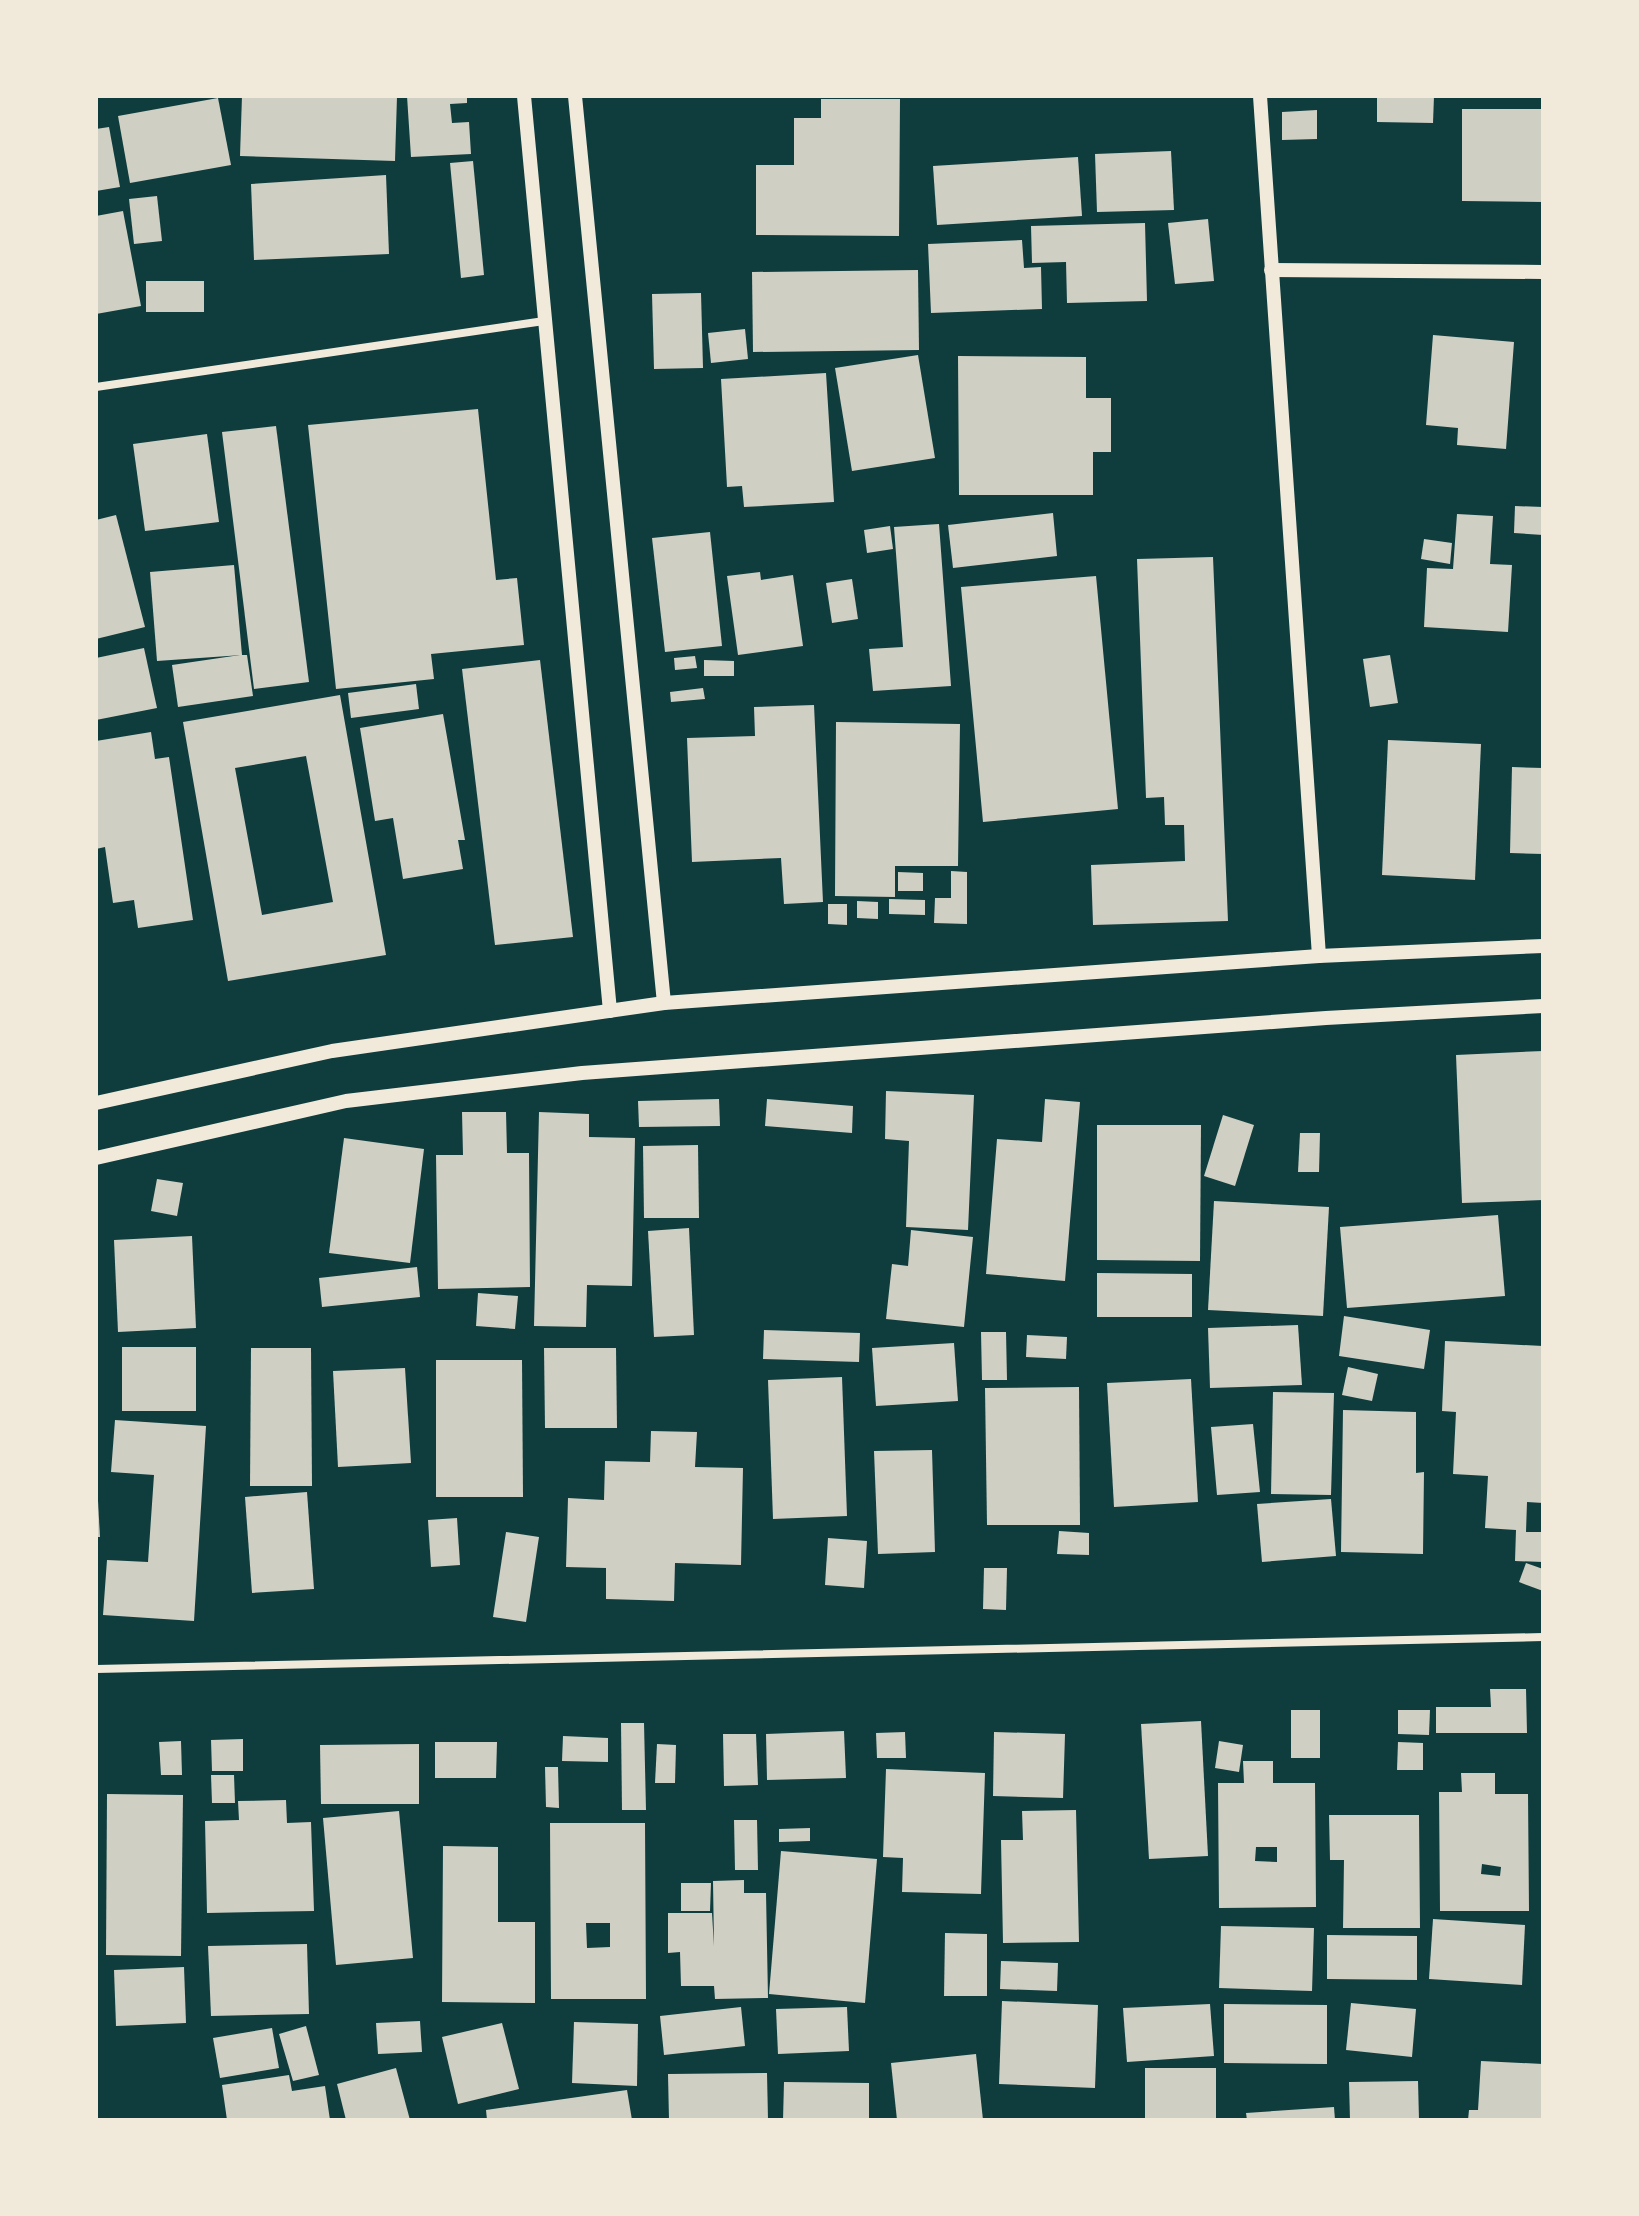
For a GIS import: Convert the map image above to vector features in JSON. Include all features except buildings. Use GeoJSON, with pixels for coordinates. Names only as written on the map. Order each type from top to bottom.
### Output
{"type":"FeatureCollection","features":[{"type":"Feature","properties":{"kind":"street"},"geometry":{"type":"LineString","coordinates":[[524,96],[610,1011]]}},
{"type":"Feature","properties":{"kind":"street"},"geometry":{"type":"LineString","coordinates":[[575,96],[664,1003]]}},
{"type":"Feature","properties":{"kind":"street"},"geometry":{"type":"LineString","coordinates":[[1260,96],[1319,956]]}},
{"type":"Feature","properties":{"kind":"street"},"geometry":{"type":"LineString","coordinates":[[1271,270],[1543,272]]}},
{"type":"Feature","properties":{"kind":"street"},"geometry":{"type":"LineString","coordinates":[[96,387],[544,321]]}},
{"type":"Feature","properties":{"kind":"street"},"geometry":{"type":"LineString","coordinates":[[96,1103],[332,1051],[664,1003],[1319,956],[1543,946]]}},
{"type":"Feature","properties":{"kind":"street"},"geometry":{"type":"LineString","coordinates":[[96,1158],[346,1101],[582,1073],[1326,1018],[1543,1006]]}},
{"type":"Feature","properties":{"kind":"street"},"geometry":{"type":"LineString","coordinates":[[96,1669],[1543,1637]]}}]}
